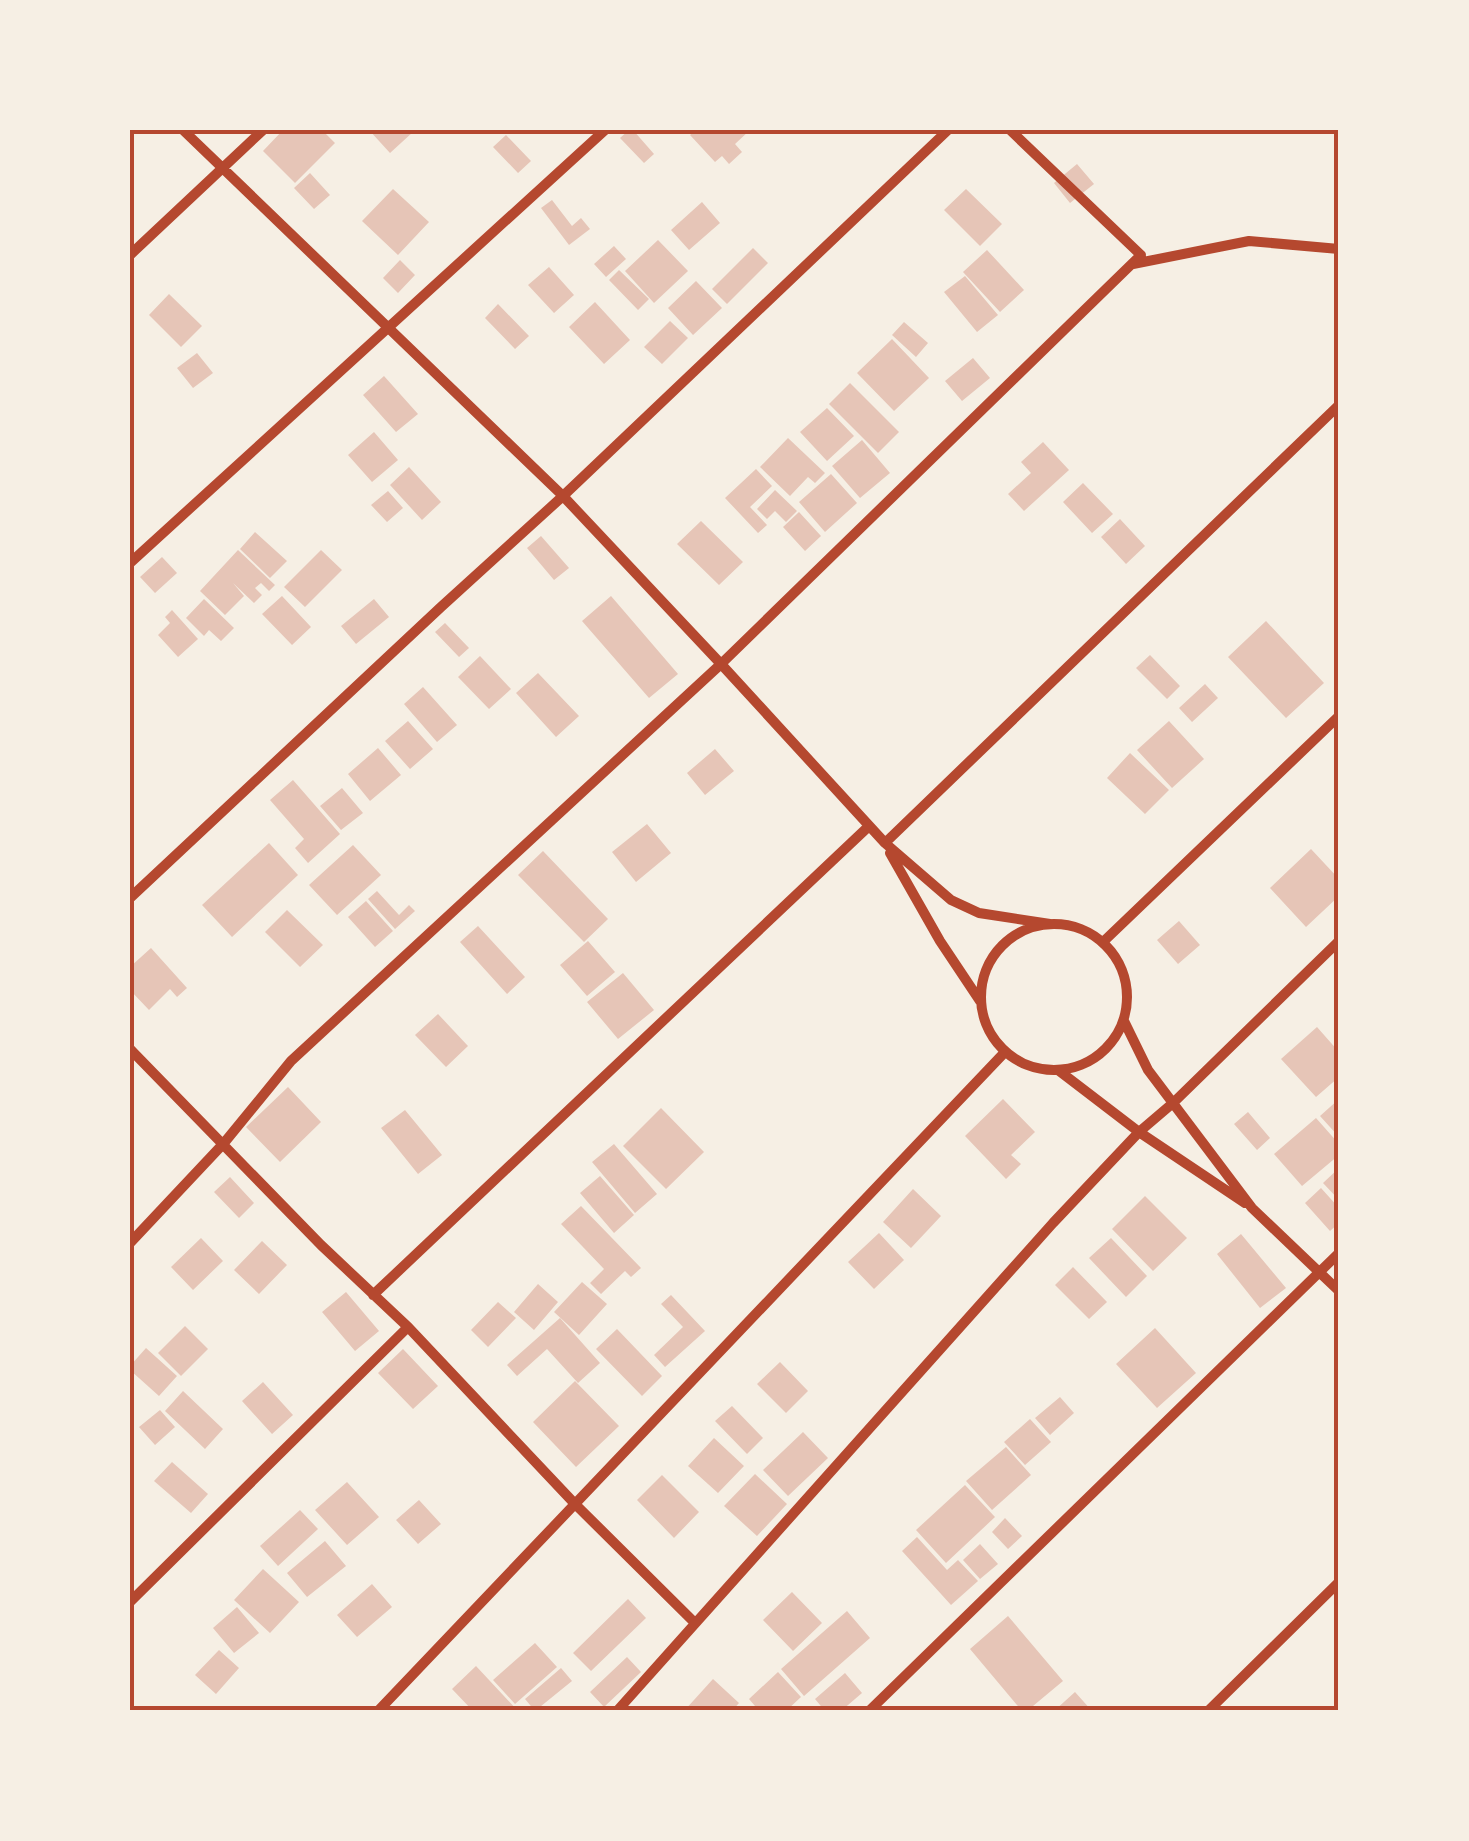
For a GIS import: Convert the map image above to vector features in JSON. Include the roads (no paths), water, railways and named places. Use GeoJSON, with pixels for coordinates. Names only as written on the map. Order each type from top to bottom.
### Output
{"type":"FeatureCollection","features":[{"type":"Feature","properties":{"kind":"street"},"geometry":{"type":"LineString","coordinates":[[183,130],[563,496],[885,843],[952,900],[979,913],[1078,927],[1103,942],[1121,965],[1128,992],[1124,1021],[1109,1046],[1086,1063],[1058,1070],[1030,1066],[1006,1052],[988,1029],[981,1001],[984,973],[999,948],[1022,931],[1050,924]]}},
{"type":"Feature","properties":{"kind":"street"},"geometry":{"type":"LineString","coordinates":[[130,255],[264,130]]}},
{"type":"Feature","properties":{"kind":"street"},"geometry":{"type":"LineString","coordinates":[[130,563],[605,130]]}},
{"type":"Feature","properties":{"kind":"street"},"geometry":{"type":"LineString","coordinates":[[130,898],[563,496],[948,130]]}},
{"type":"Feature","properties":{"kind":"street"},"geometry":{"type":"LineString","coordinates":[[130,1243],[224,1143],[291,1061],[721,664],[1141,254],[1010,130]]}},
{"type":"Feature","properties":{"kind":"street"},"geometry":{"type":"LineString","coordinates":[[1132,264],[1249,241],[1339,250]]}},
{"type":"Feature","properties":{"kind":"street"},"geometry":{"type":"LineString","coordinates":[[885,843],[1339,405]]}},
{"type":"Feature","properties":{"kind":"street"},"geometry":{"type":"LineString","coordinates":[[1103,942],[1339,716]]}},
{"type":"Feature","properties":{"kind":"street"},"geometry":{"type":"LineString","coordinates":[[373,1295],[868,826]]}},
{"type":"Feature","properties":{"kind":"street"},"geometry":{"type":"LineString","coordinates":[[885,843],[940,942],[981,1001]]}},
{"type":"Feature","properties":{"kind":"street"},"geometry":{"type":"LineString","coordinates":[[617,1711],[1052,1223],[1138,1132],[1173,1103],[1339,941]]}},
{"type":"Feature","properties":{"kind":"street"},"geometry":{"type":"LineString","coordinates":[[1124,1021],[1148,1070],[1252,1208]]}},
{"type":"Feature","properties":{"kind":"street"},"geometry":{"type":"LineString","coordinates":[[130,1049],[694,1622]]}},
{"type":"Feature","properties":{"kind":"street"},"geometry":{"type":"LineString","coordinates":[[378,1711],[1006,1052]]}},
{"type":"Feature","properties":{"kind":"street"},"geometry":{"type":"LineString","coordinates":[[1058,1070],[1138,1132],[1252,1208],[1339,1291]]}},
{"type":"Feature","properties":{"kind":"street"},"geometry":{"type":"LineString","coordinates":[[869,1711],[1339,1252]]}},
{"type":"Feature","properties":{"kind":"street"},"geometry":{"type":"LineString","coordinates":[[130,1602],[408,1328]]}},
{"type":"Feature","properties":{"kind":"street"},"geometry":{"type":"LineString","coordinates":[[1208,1711],[1339,1582]]}}]}
